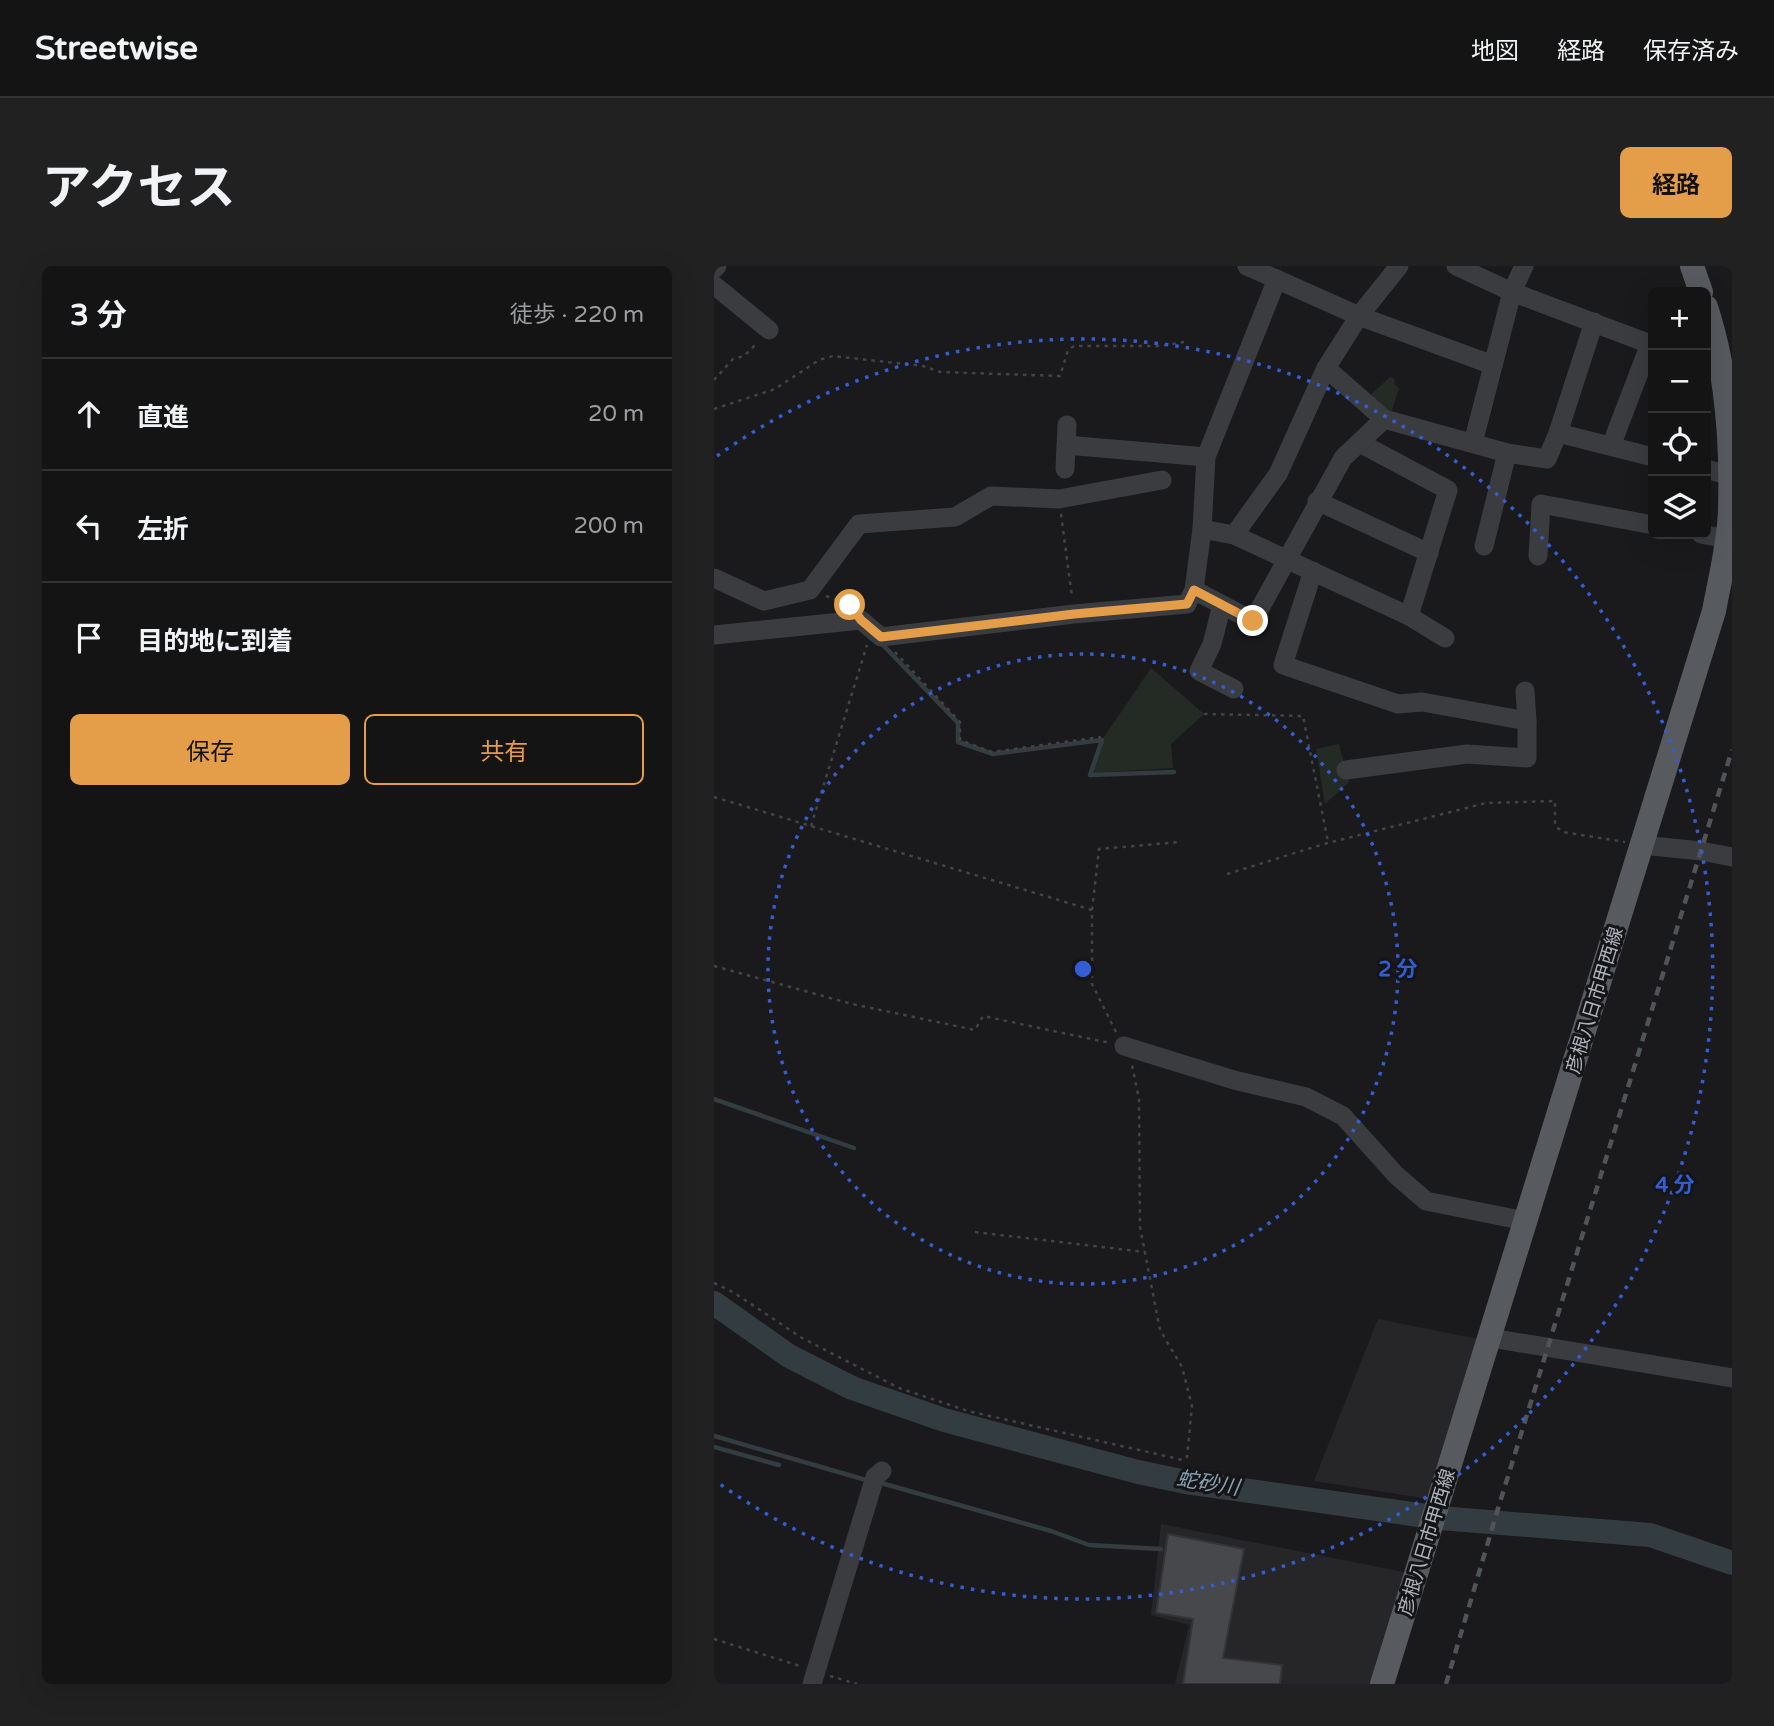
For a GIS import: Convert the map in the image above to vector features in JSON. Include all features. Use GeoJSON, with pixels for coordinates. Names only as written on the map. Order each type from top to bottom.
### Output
{"type":"FeatureCollection","features":[{"type":"Feature","properties":{"kind":"main road"},"geometry":{"type":"LineString","coordinates":[[1692,266],[1699,287]]}},
{"type":"Feature","properties":{"kind":"main road","name":"彦根八日市甲西線"},"geometry":{"type":"LineString","coordinates":[[1382,1684],[1714,611],[1727,539],[1731,437],[1725,393],[1711,330]]}},
{"type":"Feature","properties":{"kind":"street"},"geometry":{"type":"LineString","coordinates":[[1247,266],[1359,316],[1493,365]]}},
{"type":"Feature","properties":{"kind":"street"},"geometry":{"type":"LineString","coordinates":[[1234,535],[1278,474],[1326,369],[1359,316],[1399,266]]}},
{"type":"Feature","properties":{"kind":"street"},"geometry":{"type":"LineString","coordinates":[[1456,266],[1512,292],[1650,344],[1611,446]]}},
{"type":"Feature","properties":{"kind":"street"},"geometry":{"type":"LineString","coordinates":[[1472,443],[1512,292],[1524,266]]}},
{"type":"Feature","properties":{"kind":"street"},"geometry":{"type":"LineString","coordinates":[[714,635],[872,628],[1187,604],[1194,590],[1202,529],[1206,457],[1277,279]]}},
{"type":"Feature","properties":{"kind":"street"},"geometry":{"type":"LineString","coordinates":[[714,285],[769,330]]}},
{"type":"Feature","properties":{"kind":"street"},"geometry":{"type":"LineString","coordinates":[[1326,369],[1384,419],[1507,453],[1547,459],[1594,322]]}},
{"type":"Feature","properties":{"kind":"street"},"geometry":{"type":"LineString","coordinates":[[1194,590],[1253,621],[1343,458],[1384,419]]}},
{"type":"Feature","properties":{"kind":"street"},"geometry":{"type":"LineString","coordinates":[[1065,469],[1067,425]]}},
{"type":"Feature","properties":{"kind":"street"},"geometry":{"type":"LineString","coordinates":[[1558,433],[1648,456]]}},
{"type":"Feature","properties":{"kind":"street"},"geometry":{"type":"LineString","coordinates":[[1360,443],[1448,490],[1409,616]]}},
{"type":"Feature","properties":{"kind":"street"},"geometry":{"type":"LineString","coordinates":[[1066,445],[1206,457]]}},
{"type":"Feature","properties":{"kind":"street"},"geometry":{"type":"LineString","coordinates":[[1484,546],[1507,453]]}},
{"type":"Feature","properties":{"kind":"street"},"geometry":{"type":"LineString","coordinates":[[1711,470],[1731,475]]}},
{"type":"Feature","properties":{"kind":"street"},"geometry":{"type":"LineString","coordinates":[[714,579],[764,601],[810,590],[859,524],[955,517],[991,496],[1059,499],[1162,480]]}},
{"type":"Feature","properties":{"kind":"street"},"geometry":{"type":"LineString","coordinates":[[1318,501],[1429,553]]}},
{"type":"Feature","properties":{"kind":"street"},"geometry":{"type":"LineString","coordinates":[[1538,556],[1541,504],[1648,524]]}},
{"type":"Feature","properties":{"kind":"street"},"geometry":{"type":"LineString","coordinates":[[1202,529],[1234,535],[1409,616],[1445,638]]}},
{"type":"Feature","properties":{"kind":"street"},"geometry":{"type":"LineString","coordinates":[[1711,536],[1727,539]]}},
{"type":"Feature","properties":{"kind":"street"},"geometry":{"type":"LineString","coordinates":[[1313,572],[1283,665],[1398,704],[1422,702],[1527,721]]}},
{"type":"Feature","properties":{"kind":"street"},"geometry":{"type":"LineString","coordinates":[[1222,605],[1212,644],[1199,671],[1234,689]]}},
{"type":"Feature","properties":{"kind":"street"},"geometry":{"type":"LineString","coordinates":[[1346,770],[1467,754],[1527,758],[1525,691]]}},
{"type":"Feature","properties":{"kind":"street"},"geometry":{"type":"LineString","coordinates":[[1642,845],[1732,857]]}},
{"type":"Feature","properties":{"kind":"street"},"geometry":{"type":"LineString","coordinates":[[1124,1046],[1234,1080],[1306,1097],[1343,1116],[1396,1175],[1426,1201],[1525,1221]]}},
{"type":"Feature","properties":{"kind":"street"},"geometry":{"type":"LineString","coordinates":[[1491,1338],[1732,1378]]}},
{"type":"Feature","properties":{"kind":"street"},"geometry":{"type":"LineString","coordinates":[[814,1678],[877,1479]]}},
{"type":"Feature","properties":{"kind":"path"},"geometry":{"type":"LineString","coordinates":[[714,380],[733,359],[744,356],[769,330]]}},
{"type":"Feature","properties":{"kind":"path"},"geometry":{"type":"LineString","coordinates":[[714,409],[775,389],[819,360],[834,356],[923,366],[940,372],[1060,376],[1068,350],[1074,345],[1160,346],[1184,342]]}},
{"type":"Feature","properties":{"kind":"path"},"geometry":{"type":"LineString","coordinates":[[1059,499],[1074,614]]}},
{"type":"Feature","properties":{"kind":"path"},"geometry":{"type":"LineString","coordinates":[[810,590],[850,605],[960,722],[960,740],[992,752],[1101,737]]}},
{"type":"Feature","properties":{"kind":"path"},"geometry":{"type":"LineString","coordinates":[[811,826],[872,628]]}},
{"type":"Feature","properties":{"kind":"path"},"geometry":{"type":"LineString","coordinates":[[1204,714],[1303,716],[1328,843]]}},
{"type":"Feature","properties":{"kind":"path"},"geometry":{"type":"LineString","coordinates":[[714,797],[1092,910]]}},
{"type":"Feature","properties":{"kind":"path"},"geometry":{"type":"LineString","coordinates":[[1227,874],[1328,843],[1486,803],[1555,801],[1555,826],[1563,832],[1642,845]]}},
{"type":"Feature","properties":{"kind":"path"},"geometry":{"type":"LineString","coordinates":[[714,1283],[733,1292],[802,1338],[899,1388],[968,1411],[1183,1460],[1187,1457],[1192,1406],[1182,1367],[1160,1330],[1140,1227],[1139,1099],[1135,1072],[1092,984],[1092,910],[1099,849],[1179,842]]}},
{"type":"Feature","properties":{"kind":"path"},"geometry":{"type":"LineString","coordinates":[[714,966],[852,1004],[975,1030],[983,1016],[1124,1046]]}},
{"type":"Feature","properties":{"kind":"path"},"geometry":{"type":"LineString","coordinates":[[975,1232],[1144,1252]]}},
{"type":"Feature","properties":{"kind":"path"},"geometry":{"type":"LineString","coordinates":[[714,1639],[814,1678],[857,1684]]}},
{"type":"Feature","properties":{"kind":"shaded area"},"geometry":{"type":"Polygon","coordinates":[[[1390,377],[1395,379],[1394,384],[1399,388],[1390,416],[1366,399],[1390,377]]]}},
{"type":"Feature","properties":{"kind":"shaded area"},"geometry":{"type":"Polygon","coordinates":[[[1151,668],[1204,714],[1171,744],[1173,768],[1091,773],[1102,740],[1151,668]]]}},
{"type":"Feature","properties":{"kind":"shaded area"},"geometry":{"type":"Polygon","coordinates":[[[1339,744],[1349,782],[1325,804],[1316,749],[1339,744]]]}},
{"type":"Feature","properties":{"kind":"shaded area"},"geometry":{"type":"Polygon","coordinates":[[[1378,1319],[1483,1340],[1429,1499],[1314,1481],[1378,1319]]]}},
{"type":"Feature","properties":{"kind":"shaded area"},"geometry":{"type":"Polygon","coordinates":[[[1161,1524],[1404,1572],[1371,1684],[1175,1684],[1189,1625],[1151,1615],[1161,1524]]]}},
{"type":"Feature","properties":{"kind":"building"},"geometry":{"type":"Polygon","coordinates":[[[1168,1534],[1244,1549],[1223,1658],[1282,1665],[1280,1684],[1183,1684],[1193,1619],[1156,1613],[1168,1534]]]}},
{"type":"Feature","properties":{"kind":"waterway"},"geometry":{"type":"LineString","coordinates":[[882,644],[958,723],[958,742],[993,754],[1102,740],[1090,775],[1174,772]]}},
{"type":"Feature","properties":{"kind":"waterway"},"geometry":{"type":"LineString","coordinates":[[714,1099],[854,1148]]}},
{"type":"Feature","properties":{"kind":"waterway","name":"蛇砂川"},"geometry":{"type":"LineString","coordinates":[[714,1303],[789,1356],[852,1388],[944,1420],[1138,1472],[1186,1482],[1440,1518],[1650,1535],[1732,1563]]}},
{"type":"Feature","properties":{"kind":"waterway"},"geometry":{"type":"LineString","coordinates":[[714,1436],[866,1480]]}},
{"type":"Feature","properties":{"kind":"waterway"},"geometry":{"type":"LineString","coordinates":[[714,1447],[779,1465]]}},
{"type":"Feature","properties":{"kind":"waterway"},"geometry":{"type":"LineString","coordinates":[[881,1483],[1051,1531],[1089,1545],[1161,1549]]}},
{"type":"Feature","properties":{"kind":"railway"},"geometry":{"type":"LineString","coordinates":[[1446,1684],[1732,750]]}},
{"type":"Feature","properties":{"kind":"route"},"geometry":{"type":"LineString","coordinates":[[850,605],[861,620],[881,637],[1074,614],[1187,604],[1194,590],[1253,621]]}}]}
